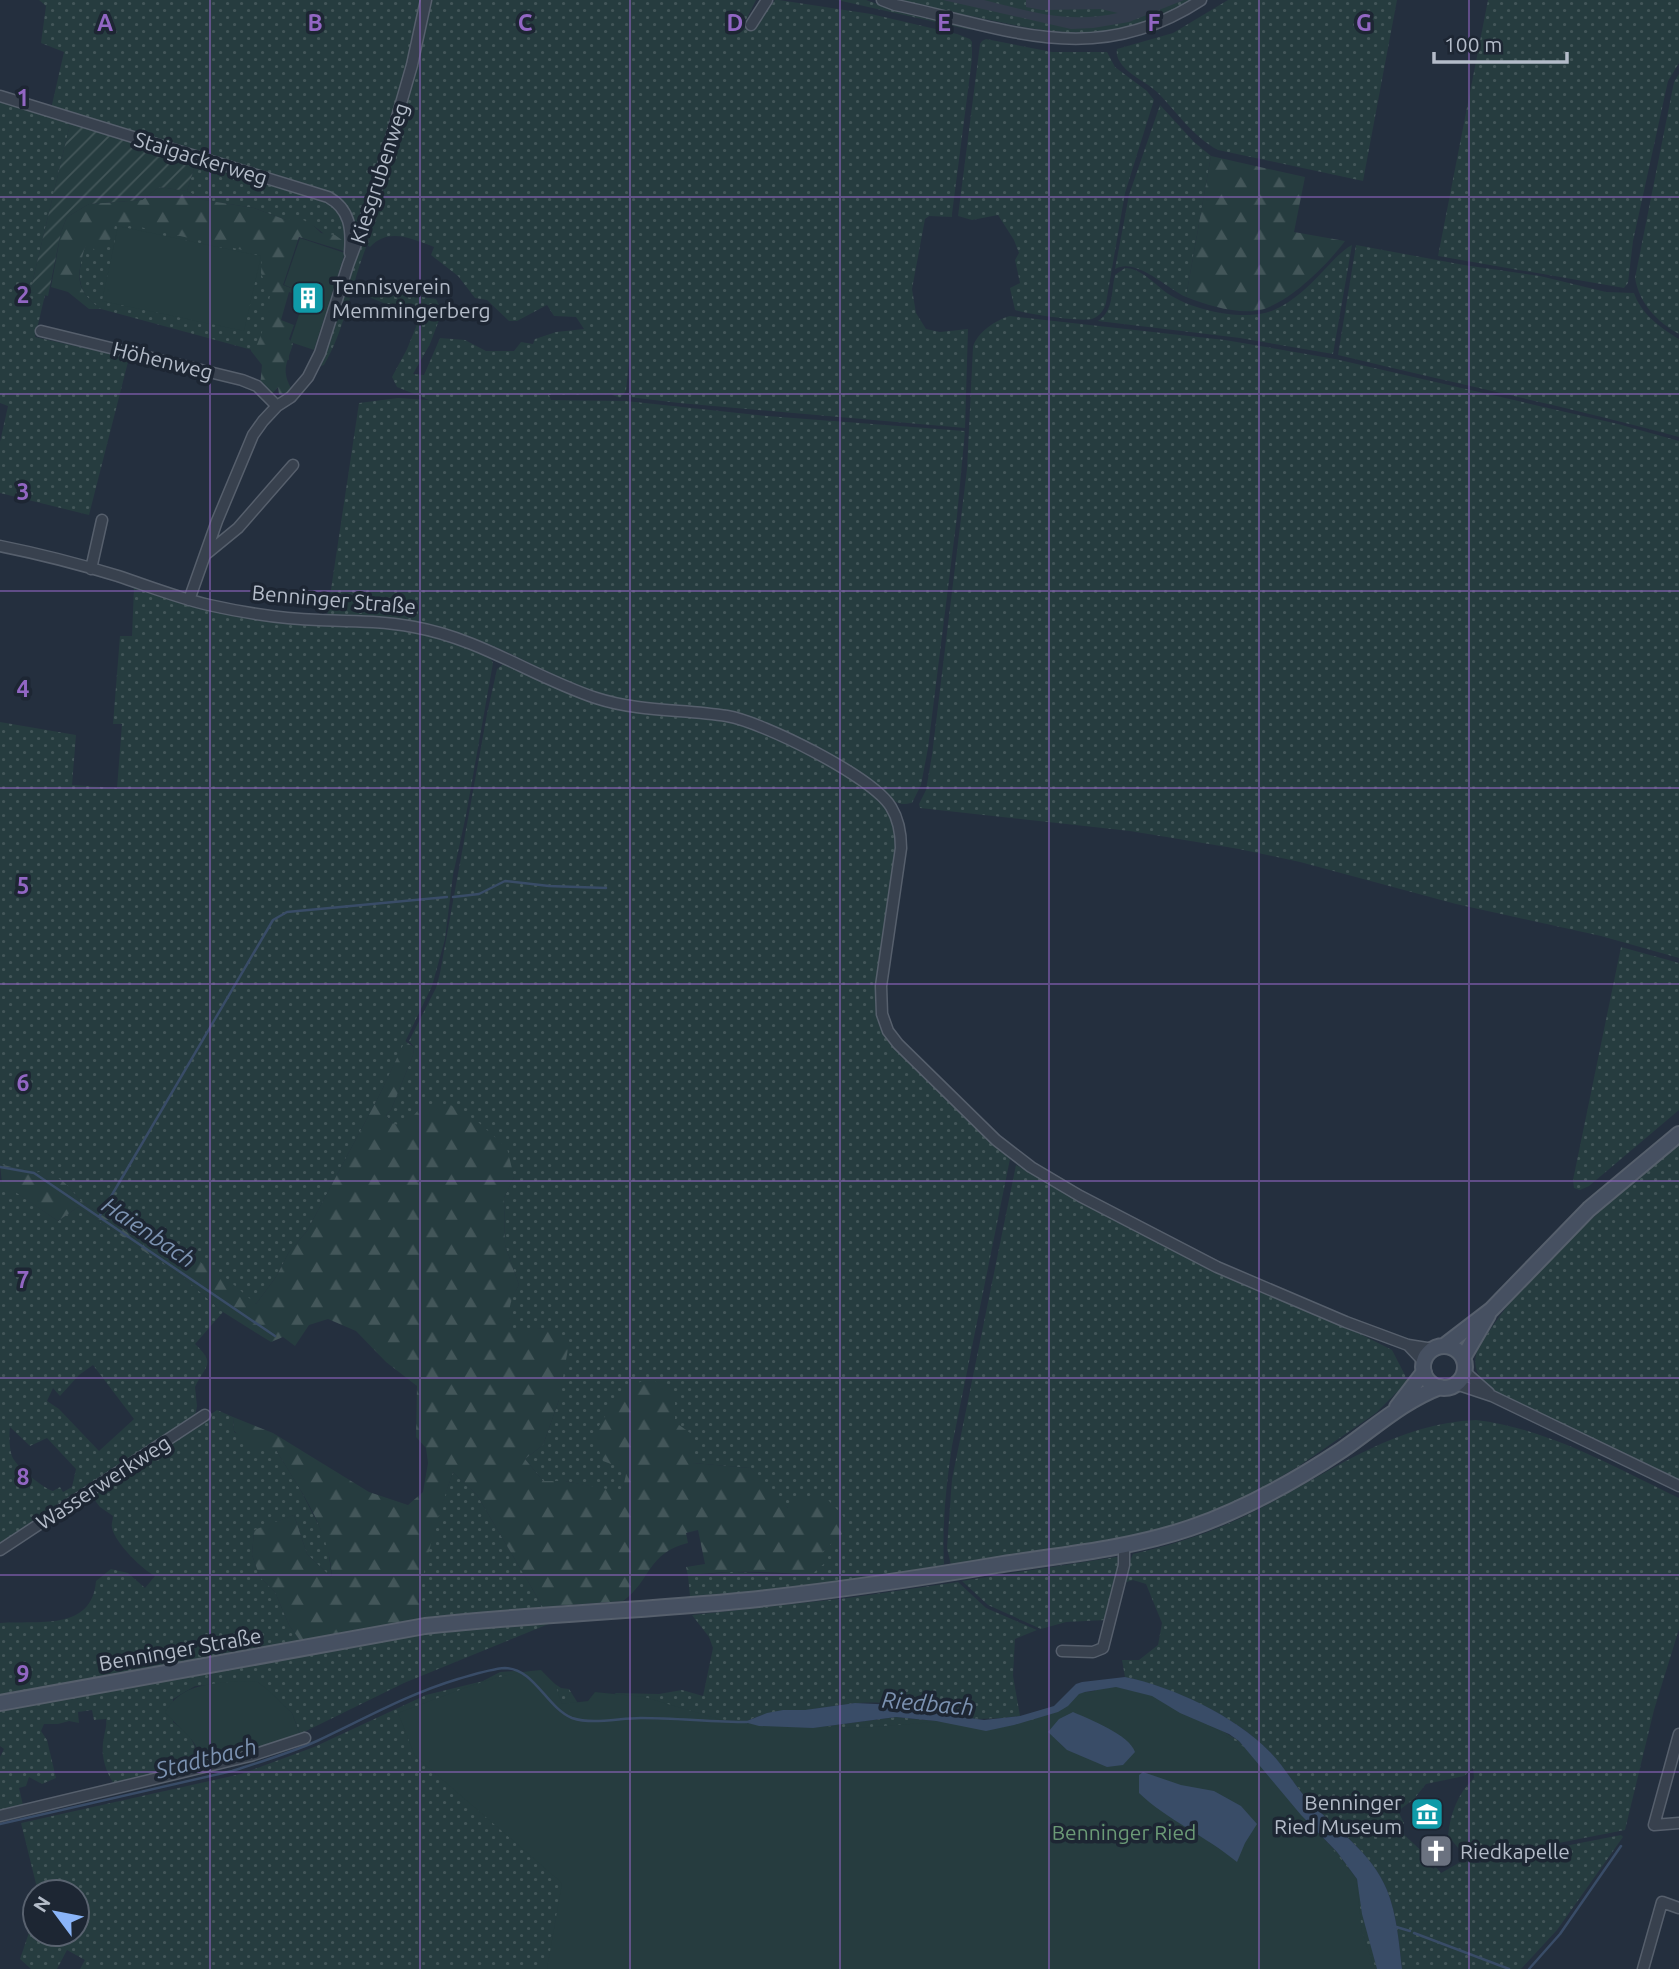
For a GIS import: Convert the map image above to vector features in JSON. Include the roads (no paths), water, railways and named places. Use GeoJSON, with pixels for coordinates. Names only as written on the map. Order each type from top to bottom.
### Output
{"type":"FeatureCollection","features":[{"type":"Feature","properties":{"kind":"main road"},"geometry":{"type":"LineString","coordinates":[[1394,1411],[1438,1347],[1491,1310],[1589,1209],[1679,1134]]}},
{"type":"Feature","properties":{"kind":"main road"},"geometry":{"type":"LineString","coordinates":[[1394,1411],[1440,1387],[1461,1371],[1491,1310]]}},
{"type":"Feature","properties":{"kind":"main road"},"geometry":{"type":"LineString","coordinates":[[1438,1347],[1455,1349],[1461,1371]]}},
{"type":"Feature","properties":{"kind":"main road"},"geometry":{"type":"LineString","coordinates":[[1424,1367],[1430,1382],[1440,1387]]}},
{"type":"Feature","properties":{"kind":"main road","name":"Benninger Straße"},"geometry":{"type":"LineString","coordinates":[[0,1703],[367,1636],[466,1622],[819,1592],[1124,1545],[1190,1528],[1247,1504],[1326,1460],[1394,1411]]}},
{"type":"Feature","properties":{"kind":"street","name":"Kiesgrubenweg"},"geometry":{"type":"LineString","coordinates":[[189,600],[246,449],[262,421],[291,397],[307,377],[320,353],[383,168],[412,65],[426,0]]}},
{"type":"Feature","properties":{"kind":"street"},"geometry":{"type":"LineString","coordinates":[[751,25],[767,0]]}},
{"type":"Feature","properties":{"kind":"street"},"geometry":{"type":"LineString","coordinates":[[882,0],[1012,32],[1042,38],[1073,39],[1108,36],[1144,28],[1184,11],[1201,0]]}},
{"type":"Feature","properties":{"kind":"street","name":"Staigackerweg"},"geometry":{"type":"LineString","coordinates":[[0,96],[328,197],[340,204],[348,215],[348,265]]}},
{"type":"Feature","properties":{"kind":"street","name":"Höhenweg"},"geometry":{"type":"LineString","coordinates":[[41,331],[242,380],[257,386],[277,406]]}},
{"type":"Feature","properties":{"kind":"street"},"geometry":{"type":"LineString","coordinates":[[205,555],[238,528],[293,465]]}},
{"type":"Feature","properties":{"kind":"street"},"geometry":{"type":"LineString","coordinates":[[91,569],[102,520]]}},
{"type":"Feature","properties":{"kind":"street","name":"Benninger Straße"},"geometry":{"type":"LineString","coordinates":[[0,547],[91,569],[189,600],[268,616],[390,623],[428,629],[491,650],[598,699],[645,709],[735,718],[782,735],[870,786],[891,807],[899,826],[901,848],[881,986],[884,1021],[898,1044],[996,1140],[1044,1175],[1200,1259],[1346,1322],[1408,1345],[1438,1347]]}},
{"type":"Feature","properties":{"kind":"street"},"geometry":{"type":"LineString","coordinates":[[1408,1345],[1424,1367]]}},
{"type":"Feature","properties":{"kind":"street"},"geometry":{"type":"LineString","coordinates":[[1461,1371],[1492,1396],[1679,1486]]}},
{"type":"Feature","properties":{"kind":"street","name":"Wasserwerkweg"},"geometry":{"type":"LineString","coordinates":[[0,1550],[205,1415]]}},
{"type":"Feature","properties":{"kind":"street"},"geometry":{"type":"LineString","coordinates":[[1062,1651],[1093,1652],[1103,1648],[1124,1565],[1124,1545]]}},
{"type":"Feature","properties":{"kind":"street"},"geometry":{"type":"LineString","coordinates":[[1679,1734],[1654,1825],[1679,1823]]}},
{"type":"Feature","properties":{"kind":"street"},"geometry":{"type":"LineString","coordinates":[[0,1816],[250,1756],[305,1738]]}},
{"type":"Feature","properties":{"kind":"street"},"geometry":{"type":"LineString","coordinates":[[1643,1969],[1662,1902],[1679,1908]]}},
{"type":"Feature","properties":{"kind":"water"},"geometry":{"type":"Polygon","coordinates":[[[1125,1677],[1163,1688],[1203,1705],[1222,1715],[1270,1752],[1305,1796],[1363,1853],[1380,1877],[1393,1909],[1402,1969],[1377,1969],[1362,1914],[1357,1879],[1337,1852],[1301,1815],[1239,1741],[1180,1713],[1152,1696],[1116,1687],[1085,1692],[1058,1712],[986,1731],[936,1721],[896,1717],[813,1728],[759,1726],[744,1722],[783,1710],[805,1710],[855,1703],[897,1705],[984,1720],[1020,1716],[1054,1706],[1076,1684],[1125,1677]]]}},
{"type":"Feature","properties":{"kind":"water"},"geometry":{"type":"Polygon","coordinates":[[[1073,1712],[1117,1734],[1132,1746],[1135,1752],[1123,1765],[1107,1767],[1067,1750],[1048,1732],[1059,1719],[1073,1712]]]}},
{"type":"Feature","properties":{"kind":"water"},"geometry":{"type":"Polygon","coordinates":[[[1143,1772],[1181,1785],[1214,1791],[1241,1806],[1257,1824],[1237,1862],[1139,1793],[1139,1775],[1143,1772]]]}},
{"type":"Feature","properties":{"kind":"waterway"},"geometry":{"type":"LineString","coordinates":[[453,897],[479,894],[505,881],[606,888]]}},
{"type":"Feature","properties":{"kind":"waterway"},"geometry":{"type":"LineString","coordinates":[[99,1217],[273,920],[287,912],[447,897]]}},
{"type":"Feature","properties":{"kind":"waterway","name":"Haienbach"},"geometry":{"type":"LineString","coordinates":[[0,1167],[34,1173],[275,1336]]}},
{"type":"Feature","properties":{"kind":"waterway","name":"Stadtbach"},"geometry":{"type":"LineString","coordinates":[[0,1824],[232,1771],[307,1745],[421,1692],[481,1672],[505,1668],[524,1674],[563,1713],[580,1720],[641,1718],[747,1722]]}},
{"type":"Feature","properties":{"kind":"waterway"},"geometry":{"type":"LineString","coordinates":[[1529,1969],[1560,1934],[1621,1846]]}},
{"type":"Feature","properties":{"kind":"waterway"},"geometry":{"type":"LineString","coordinates":[[1393,1926],[1410,1931]]}},
{"type":"Feature","properties":{"kind":"waterway"},"geometry":{"type":"LineString","coordinates":[[1414,1933],[1509,1969]]}},
{"type":"Feature","properties":{"kind":"place","name":"Tennisverein Memmingerberg"},"geometry":{"type":"Point","coordinates":[308,298]}},
{"type":"Feature","properties":{"kind":"place","name":"Benninger Ried Museum"},"geometry":{"type":"Point","coordinates":[1427,1814]}},
{"type":"Feature","properties":{"kind":"place","name":"Riedkapelle"},"geometry":{"type":"Point","coordinates":[1436,1851]}},
{"type":"Feature","properties":{"kind":"water label","name":"Riedbach"},"geometry":{"type":"Point","coordinates":[928,1703]}},
{"type":"Feature","properties":{"kind":"park label","name":"Benninger Ried"},"geometry":{"type":"Point","coordinates":[1124,1832]}}]}
